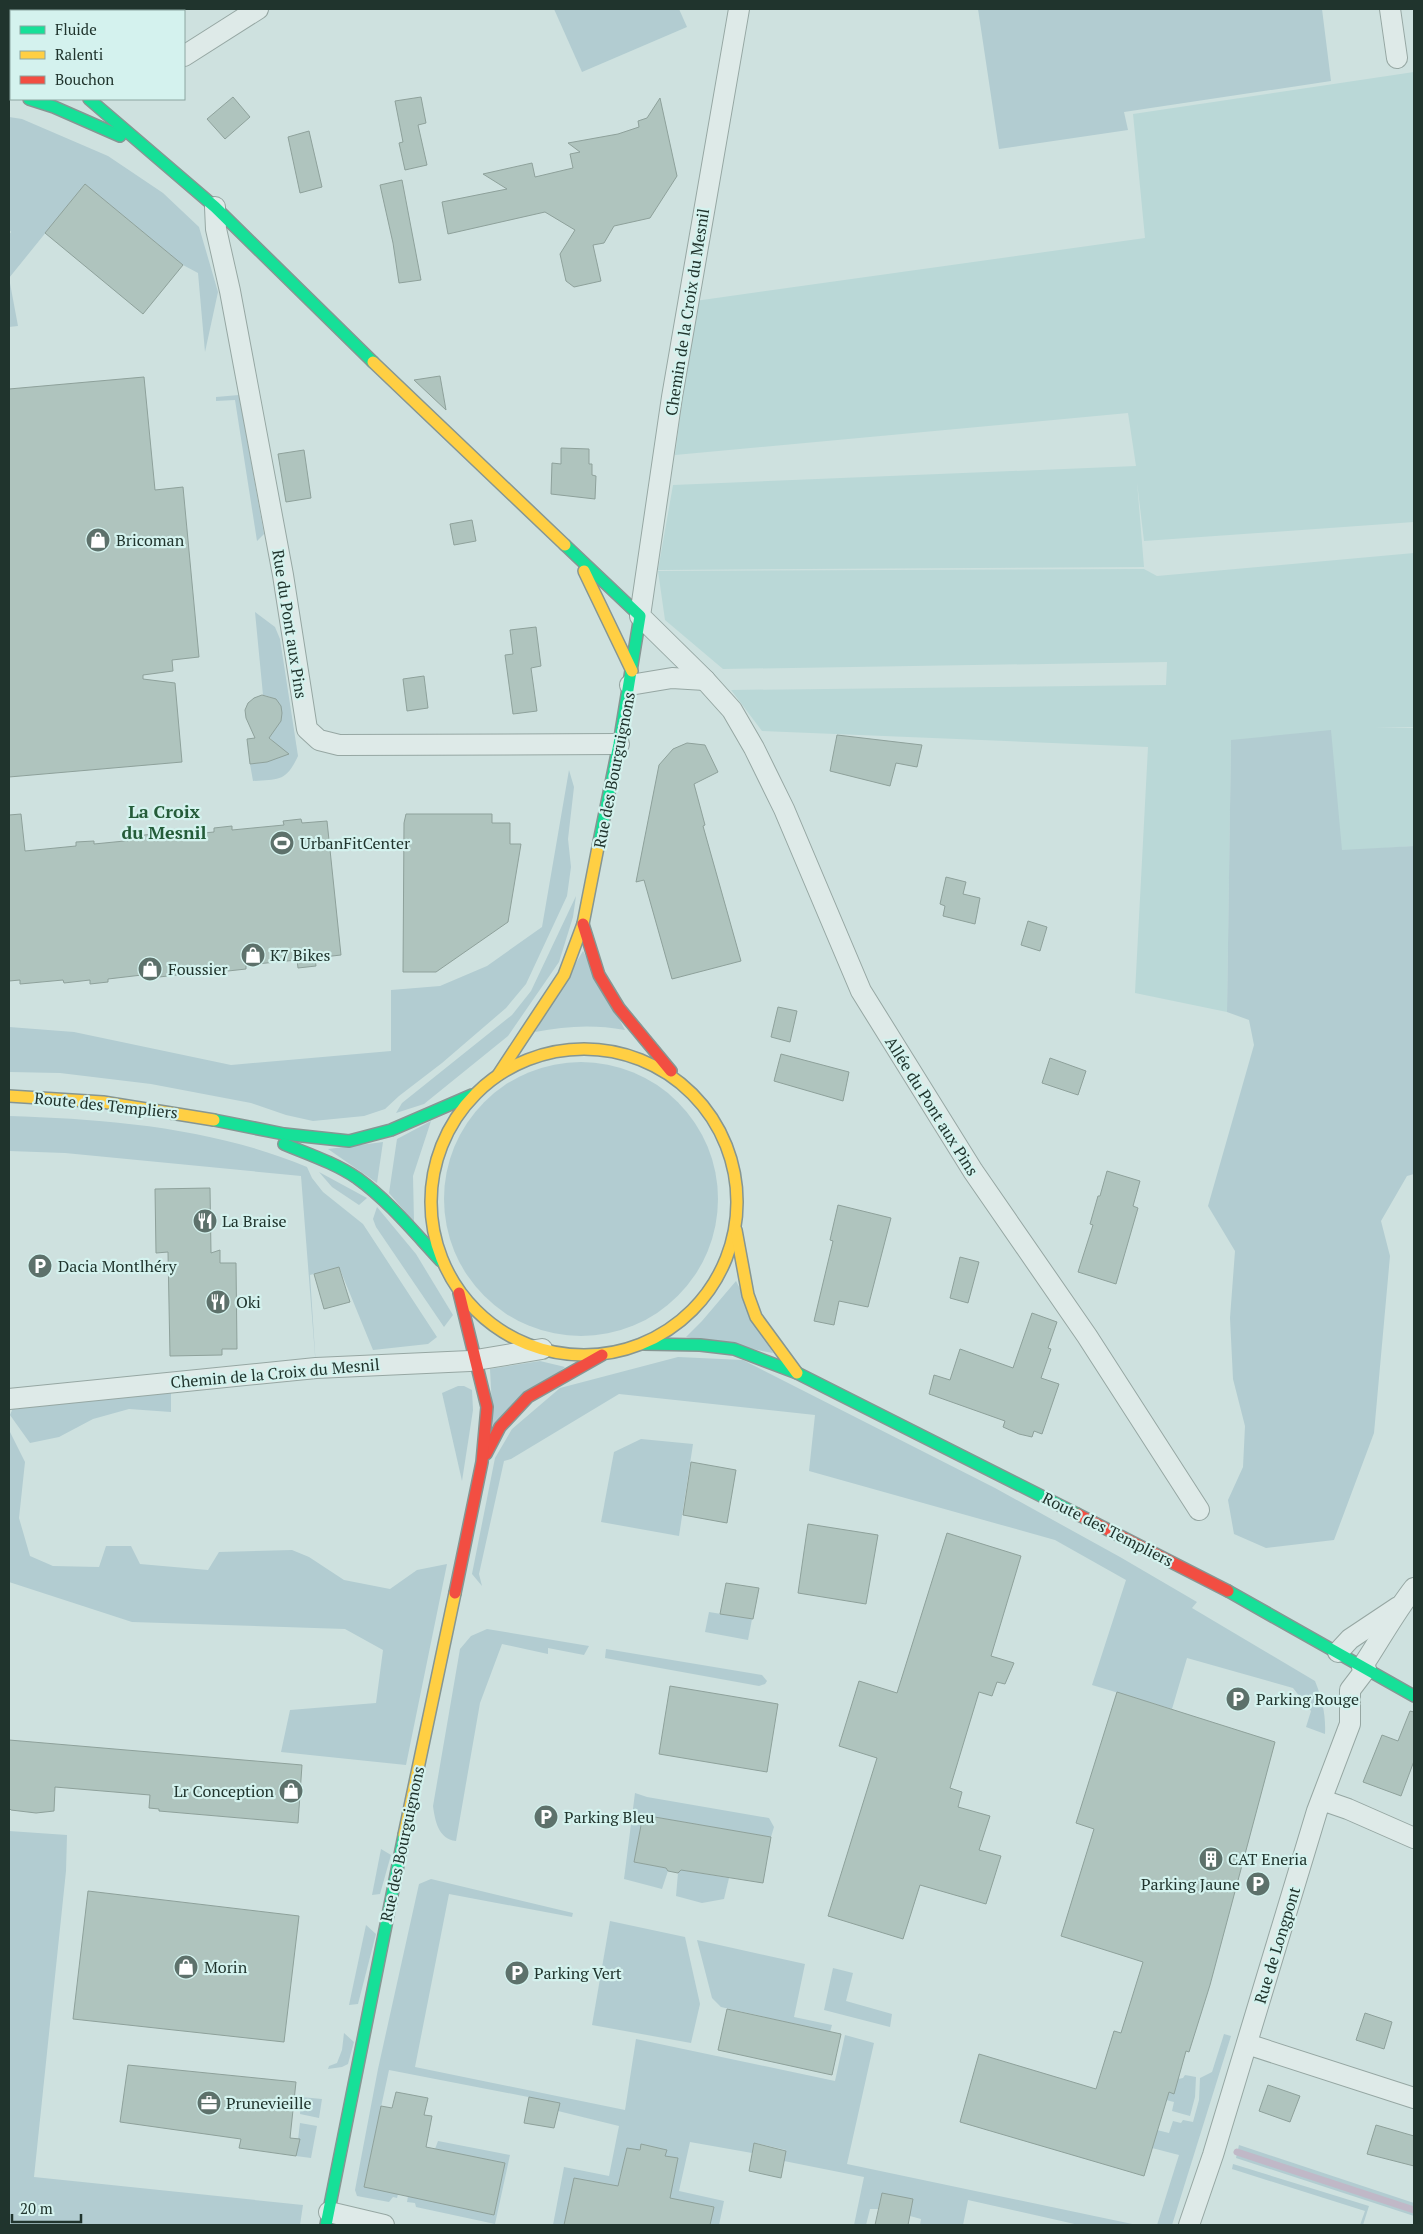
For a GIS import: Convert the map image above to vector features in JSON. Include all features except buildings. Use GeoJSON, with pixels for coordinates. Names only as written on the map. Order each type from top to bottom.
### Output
{"type":"FeatureCollection","features":[{"type":"Feature","properties":{"kind":"street","name":"Chemin de la Croix du Mesnil"},"geometry":{"type":"LineString","coordinates":[[640,616],[672,397],[739,9]]}},
{"type":"Feature","properties":{"kind":"street"},"geometry":{"type":"LineString","coordinates":[[1390,9],[1397,58]]}},
{"type":"Feature","properties":{"kind":"street"},"geometry":{"type":"LineString","coordinates":[[185,55],[250,11]]}},
{"type":"Feature","properties":{"kind":"street"},"geometry":{"type":"LineString","coordinates":[[32,100],[54,107],[141,146]]}},
{"type":"Feature","properties":{"kind":"street"},"geometry":{"type":"LineString","coordinates":[[96,100],[141,146],[215,207],[407,396],[640,616]]}},
{"type":"Feature","properties":{"kind":"street","name":"Rue du Pont aux Pins"},"geometry":{"type":"LineString","coordinates":[[215,207],[216,228],[230,291],[283,574],[307,729],[319,740],[339,745],[619,744]]}},
{"type":"Feature","properties":{"kind":"street"},"geometry":{"type":"LineString","coordinates":[[578,559],[631,678],[705,680]]}},
{"type":"Feature","properties":{"kind":"street","name":"Rue des Bourguignons"},"geometry":{"type":"LineString","coordinates":[[498,1075],[564,975],[583,924],[619,744],[640,616]]}},
{"type":"Feature","properties":{"kind":"street","name":"Allée du Pont aux Pins"},"geometry":{"type":"LineString","coordinates":[[640,616],[705,680],[732,710],[754,748],[784,809],[861,991],[973,1171],[1087,1336],[1199,1510]]}},
{"type":"Feature","properties":{"kind":"street"},"geometry":{"type":"LineString","coordinates":[[583,924],[599,975],[619,1008],[680,1082],[700,1101],[716,1123],[728,1146],[735,1172],[738,1199],[736,1226],[725,1263],[705,1297],[677,1324],[643,1344],[605,1354],[573,1355],[542,1349],[517,1340],[494,1326],[475,1309],[458,1289],[442,1262],[434,1233],[430,1203],[434,1172],[442,1144],[456,1117],[476,1094],[498,1075],[527,1060],[558,1051],[590,1049],[622,1054],[653,1065],[680,1082]]}},
{"type":"Feature","properties":{"kind":"street","name":"Route des Templiers"},"geometry":{"type":"LineString","coordinates":[[9,1096],[103,1102],[177,1112],[232,1125],[323,1139],[349,1140],[391,1130],[476,1094]]}},
{"type":"Feature","properties":{"kind":"street","name":"Route des Templiers"},"geometry":{"type":"LineString","coordinates":[[232,1125],[304,1151],[355,1177],[379,1195],[442,1262]]}},
{"type":"Feature","properties":{"kind":"street","name":"Route des Templiers"},"geometry":{"type":"LineString","coordinates":[[736,1226],[748,1295],[756,1317],[797,1373]]}},
{"type":"Feature","properties":{"kind":"street","name":"Rue des Bourguignons"},"geometry":{"type":"LineString","coordinates":[[327,2219],[383,1937],[482,1462],[487,1407],[458,1289]]}},
{"type":"Feature","properties":{"kind":"street","name":"Route des Templiers"},"geometry":{"type":"LineString","coordinates":[[643,1344],[700,1344],[734,1349],[797,1373],[1218,1585],[1414,1696]]}},
{"type":"Feature","properties":{"kind":"street","name":"Chemin de la Croix du Mesnil"},"geometry":{"type":"LineString","coordinates":[[9,1399],[316,1368],[476,1360],[542,1349]]}},
{"type":"Feature","properties":{"kind":"street","name":"Rue des Bourguignons"},"geometry":{"type":"LineString","coordinates":[[482,1462],[500,1427],[528,1397],[605,1354]]}},
{"type":"Feature","properties":{"kind":"street"},"geometry":{"type":"LineString","coordinates":[[1338,1652],[1350,1639],[1400,1606],[1414,1588]]}},
{"type":"Feature","properties":{"kind":"street","name":"Rue de Longpont"},"geometry":{"type":"LineString","coordinates":[[1189,2225],[1322,1800],[1350,1724],[1350,1690],[1400,1606]]}},
{"type":"Feature","properties":{"kind":"street"},"geometry":{"type":"LineString","coordinates":[[1322,1800],[1348,1809],[1414,1838]]}},
{"type":"Feature","properties":{"kind":"street"},"geometry":{"type":"LineString","coordinates":[[1247,2044],[1414,2098]]}},
{"type":"Feature","properties":{"kind":"street"},"geometry":{"type":"LineString","coordinates":[[327,2219],[384,2225]]}},
{"type":"Feature","properties":{"kind":"shaded area"},"geometry":{"type":"Polygon","coordinates":[[[554,9],[679,9],[687,27],[582,72],[554,9]]]}},
{"type":"Feature","properties":{"kind":"shaded area"},"geometry":{"type":"Polygon","coordinates":[[[978,9],[1322,9],[1331,81],[1124,112],[1128,130],[999,149],[978,9]]]}},
{"type":"Feature","properties":{"kind":"shaded area"},"geometry":{"type":"Polygon","coordinates":[[[1414,72],[1414,522],[1144,541],[1137,482],[1144,567],[658,570],[673,485],[1136,466],[1128,413],[675,455],[695,301],[1145,238],[1133,114],[1414,72]]]}},
{"type":"Feature","properties":{"kind":"shaded area"},"geometry":{"type":"Polygon","coordinates":[[[9,117],[22,119],[108,156],[163,193],[199,227],[218,292],[205,352],[198,273],[183,265],[85,184],[9,278],[9,235],[11,232],[9,229],[9,117]]]}},
{"type":"Feature","properties":{"kind":"shaded area"},"geometry":{"type":"Polygon","coordinates":[[[9,278],[18,326],[9,327],[9,278]]]}},
{"type":"Feature","properties":{"kind":"shaded area"},"geometry":{"type":"Polygon","coordinates":[[[239,395],[264,534],[257,541],[235,400],[216,401],[216,397],[239,395]]]}},
{"type":"Feature","properties":{"kind":"shaded area"},"geometry":{"type":"Polygon","coordinates":[[[1414,553],[1414,727],[1375,728],[1414,728],[1414,846],[1342,851],[1231,740],[1227,1012],[1135,993],[1148,747],[762,731],[731,690],[1166,685],[1167,662],[723,669],[665,620],[658,571],[1144,569],[1157,576],[1414,553]]]}},
{"type":"Feature","properties":{"kind":"shaded area"},"geometry":{"type":"Polygon","coordinates":[[[255,612],[275,627],[280,639],[298,756],[290,771],[281,778],[253,781],[250,764],[267,762],[280,757],[283,751],[264,732],[281,721],[282,716],[276,700],[263,695],[255,612]]]}},
{"type":"Feature","properties":{"kind":"shaded area"},"geometry":{"type":"Polygon","coordinates":[[[1331,730],[1342,850],[1414,846],[1414,1174],[1407,1176],[1381,1221],[1390,1256],[1374,1433],[1334,1540],[1266,1548],[1234,1534],[1228,1500],[1243,1467],[1245,1426],[1233,1379],[1230,1318],[1235,1251],[1208,1206],[1254,1045],[1249,1020],[1227,1012],[1231,740],[1331,730]]]}},
{"type":"Feature","properties":{"kind":"shaded area"},"geometry":{"type":"Polygon","coordinates":[[[569,770],[574,787],[568,839],[571,867],[567,896],[526,984],[506,1008],[385,1109],[364,1116],[313,1121],[286,1115],[251,1103],[151,1084],[60,1073],[9,1072],[9,1027],[74,1032],[231,1065],[391,1051],[391,990],[440,986],[487,966],[542,927],[569,770]]]}},
{"type":"Feature","properties":{"kind":"shaded area"},"geometry":{"type":"Polygon","coordinates":[[[576,896],[573,917],[559,962],[508,1036],[424,1104],[396,1113],[402,1103],[512,1015],[531,991],[576,896]]]}},
{"type":"Feature","properties":{"kind":"shaded area"},"geometry":{"type":"Polygon","coordinates":[[[583,951],[625,1030],[580,1026],[535,1032],[583,951]]]}},
{"type":"Feature","properties":{"kind":"shaded area"},"geometry":{"type":"Polygon","coordinates":[[[581,1062],[621,1068],[657,1085],[678,1102],[695,1123],[712,1159],[718,1199],[712,1239],[695,1275],[678,1296],[657,1313],[621,1330],[581,1336],[541,1330],[505,1313],[484,1296],[467,1275],[450,1239],[444,1199],[450,1159],[467,1123],[484,1102],[505,1085],[541,1068],[581,1062]]]}},
{"type":"Feature","properties":{"kind":"shaded area"},"geometry":{"type":"Polygon","coordinates":[[[9,1116],[123,1123],[161,1128],[235,1143],[307,1167],[312,1178],[323,1192],[363,1224],[437,1337],[428,1344],[373,1350],[339,1267],[310,1275],[316,1368],[301,1176],[65,1153],[9,1151],[9,1116]]]}},
{"type":"Feature","properties":{"kind":"shaded area"},"geometry":{"type":"Polygon","coordinates":[[[431,1121],[413,1176],[414,1222],[389,1193],[397,1139],[431,1121]]]}},
{"type":"Feature","properties":{"kind":"shaded area"},"geometry":{"type":"Polygon","coordinates":[[[383,1142],[377,1183],[328,1149],[383,1142]]]}},
{"type":"Feature","properties":{"kind":"shaded area"},"geometry":{"type":"Polygon","coordinates":[[[319,1172],[367,1198],[359,1205],[332,1187],[319,1172]]]}},
{"type":"Feature","properties":{"kind":"shaded area"},"geometry":{"type":"Polygon","coordinates":[[[377,1207],[416,1254],[453,1315],[444,1327],[376,1227],[373,1219],[377,1207]]]}},
{"type":"Feature","properties":{"kind":"shaded area"},"geometry":{"type":"Polygon","coordinates":[[[736,1281],[773,1353],[686,1337],[736,1281]]]}},
{"type":"Feature","properties":{"kind":"shaded area"},"geometry":{"type":"Polygon","coordinates":[[[678,1357],[743,1360],[995,1488],[1120,1557],[1197,1602],[1192,1608],[1315,1681],[1323,1707],[1325,1734],[1306,1727],[1311,1711],[1293,1688],[1187,1658],[1172,1709],[1092,1685],[1126,1580],[1055,1540],[809,1471],[815,1415],[619,1394],[511,1459],[504,1461],[479,1574],[482,1586],[472,1574],[495,1458],[512,1429],[560,1388],[678,1357]]]}},
{"type":"Feature","properties":{"kind":"shaded area"},"geometry":{"type":"Polygon","coordinates":[[[540,1361],[565,1367],[493,1427],[490,1369],[540,1361]]]}},
{"type":"Feature","properties":{"kind":"shaded area"},"geometry":{"type":"Polygon","coordinates":[[[458,1386],[464,1386],[472,1390],[473,1410],[462,1481],[442,1393],[458,1386]]]}},
{"type":"Feature","properties":{"kind":"shaded area"},"geometry":{"type":"Polygon","coordinates":[[[171,1393],[171,1412],[129,1409],[93,1419],[59,1437],[30,1443],[10,1415],[13,1408],[171,1393]]]}},
{"type":"Feature","properties":{"kind":"shaded area"},"geometry":{"type":"Polygon","coordinates":[[[9,1430],[25,1462],[19,1518],[30,1556],[53,1566],[99,1567],[106,1546],[131,1546],[140,1564],[208,1570],[219,1552],[292,1550],[309,1557],[344,1580],[390,1589],[417,1570],[447,1564],[406,1765],[281,1752],[290,1710],[376,1703],[383,1650],[345,1629],[132,1622],[9,1582],[9,1430]]]}},
{"type":"Feature","properties":{"kind":"shaded area"},"geometry":{"type":"Polygon","coordinates":[[[641,1439],[693,1444],[679,1536],[601,1522],[614,1452],[641,1439]]]}},
{"type":"Feature","properties":{"kind":"shaded area"},"geometry":{"type":"Polygon","coordinates":[[[709,1612],[752,1619],[748,1640],[705,1632],[709,1612]]]}},
{"type":"Feature","properties":{"kind":"shaded area"},"geometry":{"type":"Polygon","coordinates":[[[487,1629],[589,1646],[584,1655],[548,1648],[548,1654],[502,1644],[480,1703],[456,1841],[445,1837],[441,1833],[436,1823],[433,1806],[460,1649],[471,1636],[487,1629]]]}},
{"type":"Feature","properties":{"kind":"shaded area"},"geometry":{"type":"Polygon","coordinates":[[[606,1649],[762,1675],[767,1681],[759,1686],[605,1658],[606,1649]]]}},
{"type":"Feature","properties":{"kind":"shaded area"},"geometry":{"type":"Polygon","coordinates":[[[635,1793],[647,1797],[769,1818],[774,1827],[771,1837],[643,1815],[634,1862],[666,1868],[668,1871],[662,1889],[624,1879],[635,1793]]]}},
{"type":"Feature","properties":{"kind":"shaded area"},"geometry":{"type":"Polygon","coordinates":[[[9,1831],[67,1835],[66,1871],[34,2177],[303,2205],[300,2225],[9,2225],[9,1831]]]}},
{"type":"Feature","properties":{"kind":"shaded area"},"geometry":{"type":"Polygon","coordinates":[[[381,1849],[391,1855],[380,1894],[372,1895],[381,1849]]]}},
{"type":"Feature","properties":{"kind":"shaded area"},"geometry":{"type":"Polygon","coordinates":[[[681,1870],[729,1878],[724,1899],[702,1903],[676,1896],[678,1873],[681,1870]]]}},
{"type":"Feature","properties":{"kind":"shaded area"},"geometry":{"type":"Polygon","coordinates":[[[431,1879],[573,1913],[572,1917],[449,1894],[415,2067],[625,2110],[636,2039],[835,2081],[845,2035],[874,2043],[847,2164],[1137,2225],[1079,2225],[968,2200],[963,2225],[920,2225],[921,2219],[910,2216],[882,2193],[878,2209],[870,2209],[866,2225],[854,2225],[864,2177],[784,2161],[786,2150],[755,2143],[752,2153],[690,2142],[679,2191],[724,2201],[719,2225],[710,2225],[714,2207],[679,2200],[667,2200],[671,2191],[678,2159],[665,2156],[666,2150],[641,2144],[639,2150],[627,2149],[619,2180],[621,2189],[574,2178],[564,2225],[553,2225],[564,2167],[609,2176],[619,2126],[558,2111],[559,2103],[389,2070],[364,2186],[398,2194],[397,2198],[393,2197],[389,2202],[357,2196],[355,2190],[378,2069],[419,1884],[431,1879]]]}},
{"type":"Feature","properties":{"kind":"shaded area"},"geometry":{"type":"Polygon","coordinates":[[[610,1921],[685,1937],[700,2004],[691,2043],[592,2025],[610,1921]]]}},
{"type":"Feature","properties":{"kind":"shaded area"},"geometry":{"type":"Polygon","coordinates":[[[366,1925],[376,1934],[358,2004],[349,2005],[366,1925]]]}},
{"type":"Feature","properties":{"kind":"shaded area"},"geometry":{"type":"Polygon","coordinates":[[[697,1940],[805,1964],[794,2017],[832,2025],[830,2032],[721,2007],[712,1998],[697,1940]]]}},
{"type":"Feature","properties":{"kind":"shaded area"},"geometry":{"type":"Polygon","coordinates":[[[833,1968],[853,1973],[846,2001],[892,2014],[890,2027],[824,2010],[833,1968]]]}},
{"type":"Feature","properties":{"kind":"shaded area"},"geometry":{"type":"Polygon","coordinates":[[[344,2033],[354,2042],[348,2064],[328,2069],[329,2066],[337,2063],[342,2050],[344,2033]]]}},
{"type":"Feature","properties":{"kind":"shaded area"},"geometry":{"type":"Polygon","coordinates":[[[1224,2034],[1231,2036],[1172,2225],[1157,2225],[1179,2155],[1152,2148],[1157,2130],[1169,2133],[1173,2121],[1181,2123],[1183,2120],[1193,2122],[1199,2100],[1200,2078],[1212,2072],[1224,2034]]]}},
{"type":"Feature","properties":{"kind":"shaded area"},"geometry":{"type":"Polygon","coordinates":[[[1185,2075],[1196,2077],[1195,2097],[1190,2116],[1172,2111],[1174,2102],[1166,2100],[1169,2092],[1174,2093],[1178,2079],[1183,2078],[1185,2075]]]}},
{"type":"Feature","properties":{"kind":"shaded area"},"geometry":{"type":"Polygon","coordinates":[[[301,2097],[322,2099],[319,2118],[300,2114],[301,2097]]]}},
{"type":"Feature","properties":{"kind":"shaded area"},"geometry":{"type":"Polygon","coordinates":[[[300,2123],[317,2126],[311,2158],[296,2156],[300,2123]]]}},
{"type":"Feature","properties":{"kind":"shaded area"},"geometry":{"type":"Polygon","coordinates":[[[438,2141],[510,2155],[495,2224],[416,2207],[415,2203],[407,2202],[408,2196],[494,2215],[505,2163],[435,2149],[438,2141]]]}},
{"type":"Feature","properties":{"kind":"shaded area"},"geometry":{"type":"Polygon","coordinates":[[[1239,2145],[1414,2203],[1414,2216],[1236,2158],[1239,2145]]]}},
{"type":"Feature","properties":{"kind":"shaded area"},"geometry":{"type":"Polygon","coordinates":[[[1233,2164],[1369,2206],[1363,2225],[1360,2225],[1365,2211],[1232,2169],[1233,2164]]]}},
{"type":"Feature","properties":{"kind":"waterway"},"geometry":{"type":"LineString","coordinates":[[1237,2152],[1414,2210]]}},
{"type":"Feature","properties":{"kind":"traffic: fast"},"geometry":{"type":"LineString","coordinates":[[32,100],[54,107],[120,136]]}},
{"type":"Feature","properties":{"kind":"traffic: fast"},"geometry":{"type":"LineString","coordinates":[[90,100],[215,207],[373,362]]}},
{"type":"Feature","properties":{"kind":"traffic: fast"},"geometry":{"type":"LineString","coordinates":[[565,545],[640,616],[619,744],[599,842]]}},
{"type":"Feature","properties":{"kind":"traffic: fast"},"geometry":{"type":"LineString","coordinates":[[214,1120],[284,1134],[349,1141],[391,1130],[472,1095]]}},
{"type":"Feature","properties":{"kind":"traffic: fast"},"geometry":{"type":"LineString","coordinates":[[284,1144],[331,1163],[357,1178],[391,1207],[441,1261]]}},
{"type":"Feature","properties":{"kind":"traffic: fast"},"geometry":{"type":"LineString","coordinates":[[644,1344],[700,1345],[734,1349],[797,1373],[1077,1514]]}},
{"type":"Feature","properties":{"kind":"traffic: fast"},"geometry":{"type":"LineString","coordinates":[[1228,1591],[1414,1696]]}},
{"type":"Feature","properties":{"kind":"traffic: fast"},"geometry":{"type":"LineString","coordinates":[[326,2225],[404,1835]]}},
{"type":"Feature","properties":{"kind":"traffic: slow"},"geometry":{"type":"LineString","coordinates":[[373,362],[565,545]]}},
{"type":"Feature","properties":{"kind":"traffic: slow"},"geometry":{"type":"LineString","coordinates":[[584,571],[632,671]]}},
{"type":"Feature","properties":{"kind":"traffic: slow"},"geometry":{"type":"LineString","coordinates":[[498,1075],[564,975],[583,924],[599,842]]}},
{"type":"Feature","properties":{"kind":"traffic: slow"},"geometry":{"type":"LineString","coordinates":[[584,1049],[614,1052],[642,1061],[669,1075],[692,1094],[711,1117],[725,1144],[734,1172],[737,1202],[734,1232],[725,1260],[711,1287],[692,1310],[669,1329],[642,1343],[614,1352],[584,1355],[554,1352],[526,1343],[499,1329],[476,1310],[457,1287],[443,1260],[434,1232],[431,1202],[434,1172],[443,1144],[457,1117],[476,1094],[499,1075],[526,1061],[554,1052],[584,1049]]}},
{"type":"Feature","properties":{"kind":"traffic: slow"},"geometry":{"type":"LineString","coordinates":[[9,1096],[103,1102],[214,1120]]}},
{"type":"Feature","properties":{"kind":"traffic: slow"},"geometry":{"type":"LineString","coordinates":[[736,1230],[748,1295],[756,1317],[797,1373]]}},
{"type":"Feature","properties":{"kind":"traffic: slow"},"geometry":{"type":"LineString","coordinates":[[404,1835],[455,1593]]}},
{"type":"Feature","properties":{"kind":"traffic: jam"},"geometry":{"type":"LineString","coordinates":[[583,924],[599,975],[619,1008],[671,1071]]}},
{"type":"Feature","properties":{"kind":"traffic: jam"},"geometry":{"type":"LineString","coordinates":[[455,1593],[482,1462],[487,1407],[459,1293]]}},
{"type":"Feature","properties":{"kind":"traffic: jam"},"geometry":{"type":"LineString","coordinates":[[486,1454],[500,1427],[528,1397],[602,1355]]}},
{"type":"Feature","properties":{"kind":"traffic: jam"},"geometry":{"type":"LineString","coordinates":[[1077,1514],[1228,1591]]}},
{"type":"Feature","properties":{"kind":"place","name":"Bricoman"},"geometry":{"type":"Point","coordinates":[98,540]}},
{"type":"Feature","properties":{"kind":"place","name":"UrbanFitCenter"},"geometry":{"type":"Point","coordinates":[282,843]}},
{"type":"Feature","properties":{"kind":"place","name":"K7 Bikes"},"geometry":{"type":"Point","coordinates":[253,955]}},
{"type":"Feature","properties":{"kind":"place","name":"Foussier"},"geometry":{"type":"Point","coordinates":[150,969]}},
{"type":"Feature","properties":{"kind":"place","name":"La Braise"},"geometry":{"type":"Point","coordinates":[205,1221]}},
{"type":"Feature","properties":{"kind":"place","name":"Dacia Montlhéry"},"geometry":{"type":"Point","coordinates":[40,1266]}},
{"type":"Feature","properties":{"kind":"place","name":"Oki"},"geometry":{"type":"Point","coordinates":[218,1302]}},
{"type":"Feature","properties":{"kind":"place","name":"Parking Rouge"},"geometry":{"type":"Point","coordinates":[1238,1699]}},
{"type":"Feature","properties":{"kind":"place","name":"Lr Conception"},"geometry":{"type":"Point","coordinates":[291,1791]}},
{"type":"Feature","properties":{"kind":"place","name":"Parking Bleu"},"geometry":{"type":"Point","coordinates":[546,1817]}},
{"type":"Feature","properties":{"kind":"place","name":"CAT Eneria"},"geometry":{"type":"Point","coordinates":[1211,1859]}},
{"type":"Feature","properties":{"kind":"place","name":"Parking Jaune"},"geometry":{"type":"Point","coordinates":[1258,1884]}},
{"type":"Feature","properties":{"kind":"place","name":"Morin"},"geometry":{"type":"Point","coordinates":[186,1967]}},
{"type":"Feature","properties":{"kind":"place","name":"Parking Vert"},"geometry":{"type":"Point","coordinates":[517,1973]}},
{"type":"Feature","properties":{"kind":"place","name":"Prunevieille"},"geometry":{"type":"Point","coordinates":[209,2103]}},
{"type":"Feature","properties":{"kind":"district","name":"La Croix du Mesnil"},"geometry":{"type":"Point","coordinates":[164,822]}}]}
